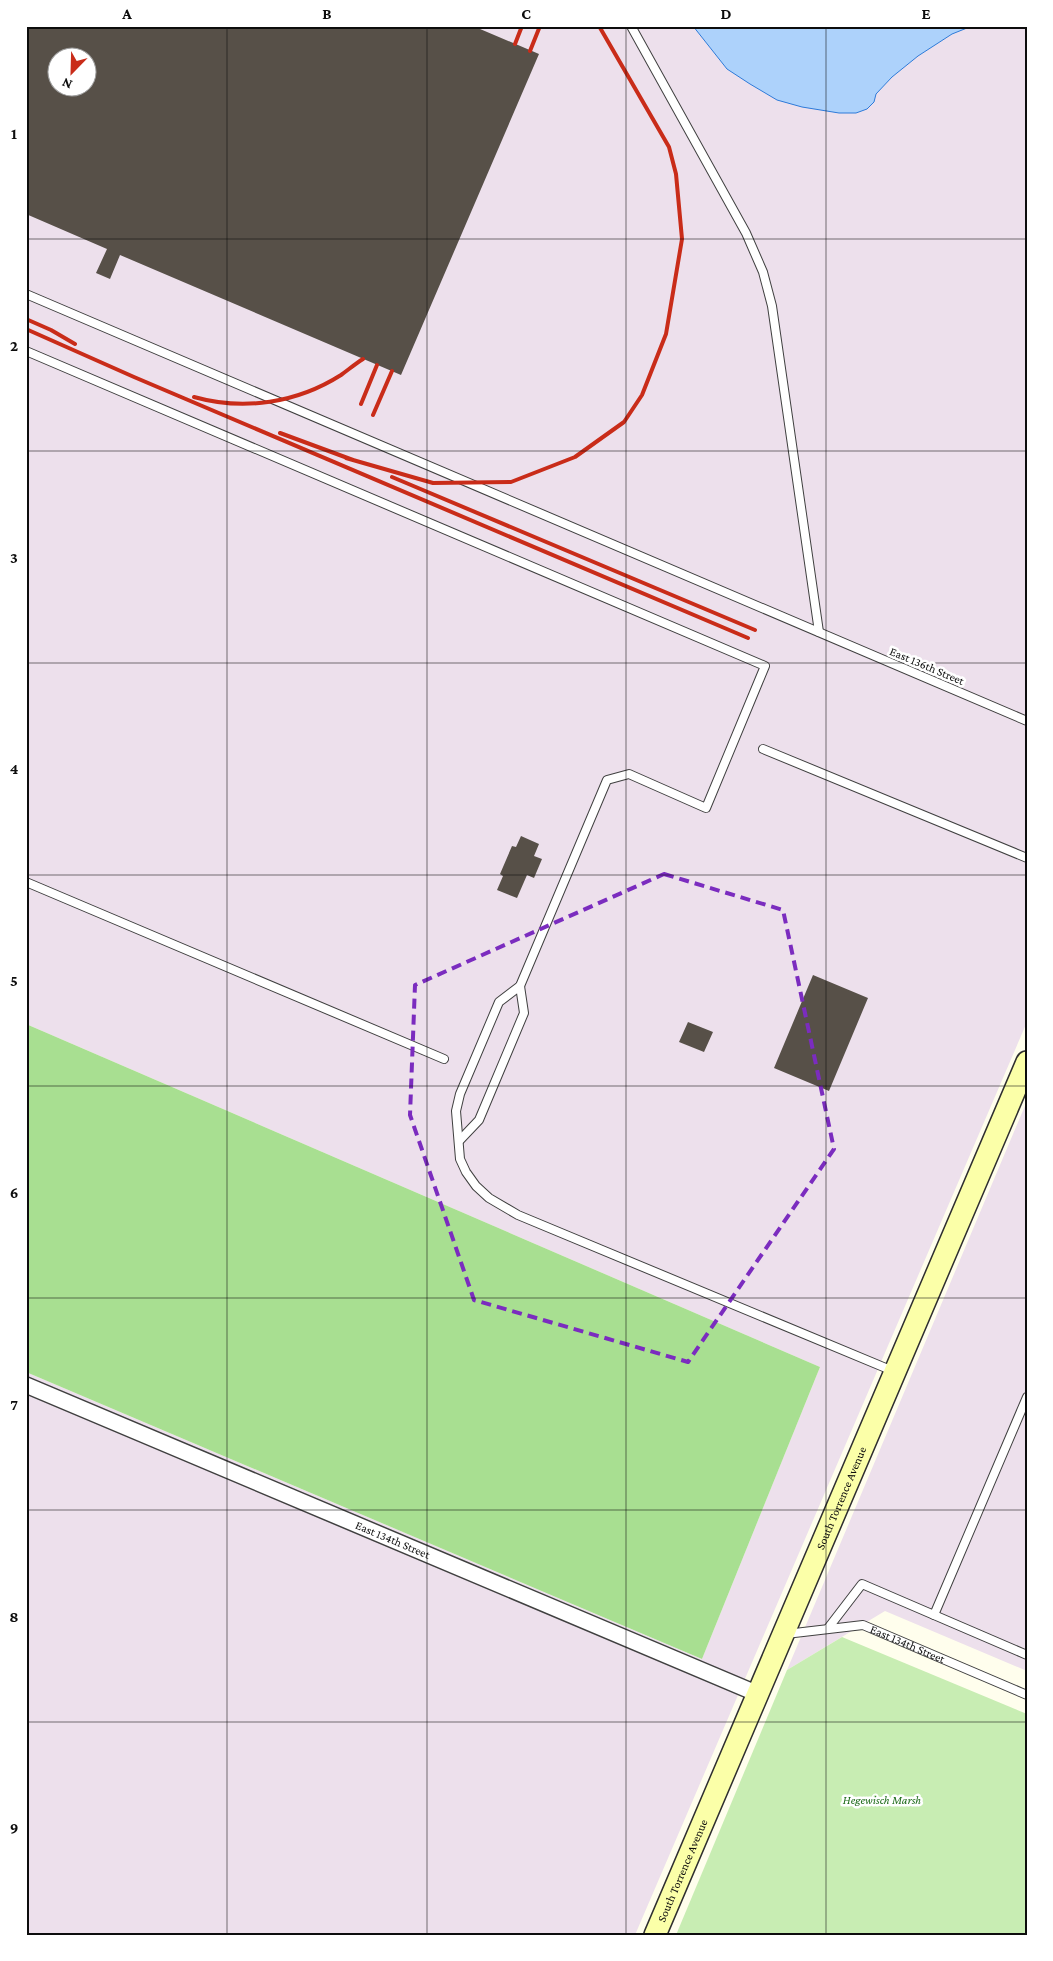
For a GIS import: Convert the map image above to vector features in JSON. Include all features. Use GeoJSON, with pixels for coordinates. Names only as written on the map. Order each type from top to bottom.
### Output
{"type":"FeatureCollection","features":[{"type":"Feature","properties":{"kind":"main road","name":"South Torrence Avenue"},"geometry":{"type":"LineString","coordinates":[[655,1935],[1027,1062]]}},
{"type":"Feature","properties":{"kind":"street","name":"East 134th Street"},"geometry":{"type":"LineString","coordinates":[[26,1384],[758,1694]]}},
{"type":"Feature","properties":{"kind":"lane"},"geometry":{"type":"LineString","coordinates":[[631,26],[746,233],[763,272],[772,306],[819,632]]}},
{"type":"Feature","properties":{"kind":"lane","name":"East 136th Street"},"geometry":{"type":"LineString","coordinates":[[26,294],[1027,721]]}},
{"type":"Feature","properties":{"kind":"lane"},"geometry":{"type":"LineString","coordinates":[[26,351],[765,666],[706,808],[628,774],[607,780],[520,986],[499,1002],[460,1094],[456,1111],[460,1140],[460,1158],[466,1172],[476,1186],[502,1207],[895,1372]]}},
{"type":"Feature","properties":{"kind":"lane"},"geometry":{"type":"LineString","coordinates":[[762,749],[1027,858]]}},
{"type":"Feature","properties":{"kind":"lane"},"geometry":{"type":"LineString","coordinates":[[26,882],[444,1059]]}},
{"type":"Feature","properties":{"kind":"lane"},"geometry":{"type":"LineString","coordinates":[[460,1140],[479,1120],[524,1013],[520,986]]}},
{"type":"Feature","properties":{"kind":"lane"},"geometry":{"type":"LineString","coordinates":[[934,1615],[1027,1397]]}},
{"type":"Feature","properties":{"kind":"lane"},"geometry":{"type":"LineString","coordinates":[[829,1627],[862,1584],[1027,1655]]}},
{"type":"Feature","properties":{"kind":"lane","name":"East 134th Street"},"geometry":{"type":"LineString","coordinates":[[783,1634],[829,1627],[863,1625],[1027,1695]]}},
{"type":"Feature","properties":{"kind":"highlighted area"},"geometry":{"type":"Polygon","coordinates":[[[664,874],[783,910],[834,1149],[688,1362],[474,1300],[410,1115],[415,985],[664,874]]]}},
{"type":"Feature","properties":{"kind":"shaded area"},"geometry":{"type":"Polygon","coordinates":[[[26,26],[693,26],[727,69],[825,110],[839,113],[856,113],[874,102],[876,94],[892,77],[918,56],[952,34],[972,26],[1027,26],[1027,1022],[635,1935],[26,1935],[26,1372],[702,1659],[820,1367],[26,1024],[26,26]]]}},
{"type":"Feature","properties":{"kind":"shaded area"},"geometry":{"type":"Polygon","coordinates":[[[1027,1101],[1027,1671],[885,1611],[787,1670],[1027,1101]]]}},
{"type":"Feature","properties":{"kind":"green space"},"geometry":{"type":"Polygon","coordinates":[[[26,1024],[820,1367],[702,1659],[26,1372],[26,1024]]]}},
{"type":"Feature","properties":{"kind":"green space","name":"Hegewisch Marsh"},"geometry":{"type":"Polygon","coordinates":[[[842,1637],[1027,1714],[1027,1935],[676,1935],[787,1670],[842,1637]]]}},
{"type":"Feature","properties":{"kind":"water"},"geometry":{"type":"Polygon","coordinates":[[[693,26],[972,26],[952,34],[918,56],[892,77],[876,94],[874,102],[867,109],[856,113],[839,113],[802,107],[777,100],[750,84],[727,69],[693,26]]]}},
{"type":"Feature","properties":{"kind":"building"},"geometry":{"type":"Polygon","coordinates":[[[26,26],[473,26],[539,54],[401,375],[120,255],[110,279],[96,273],[107,249],[26,214],[26,26]]]}},
{"type":"Feature","properties":{"kind":"building"},"geometry":{"type":"Polygon","coordinates":[[[521,836],[539,844],[534,856],[542,859],[534,878],[527,875],[517,898],[497,890],[503,876],[500,874],[512,846],[516,847],[521,836]]]}},
{"type":"Feature","properties":{"kind":"building"},"geometry":{"type":"Polygon","coordinates":[[[813,975],[868,998],[829,1091],[774,1068],[813,975]]]}},
{"type":"Feature","properties":{"kind":"building"},"geometry":{"type":"Polygon","coordinates":[[[688,1022],[713,1032],[704,1052],[679,1042],[688,1022]]]}},
{"type":"Feature","properties":{"kind":"railway"},"geometry":{"type":"LineString","coordinates":[[515,44],[522,26]]}},
{"type":"Feature","properties":{"kind":"railway"},"geometry":{"type":"LineString","coordinates":[[530,51],[540,26]]}},
{"type":"Feature","properties":{"kind":"railway"},"geometry":{"type":"LineString","coordinates":[[346,458],[433,483],[511,482],[575,457],[624,422],[642,395],[666,334],[682,239],[676,174],[669,147],[599,26]]}},
{"type":"Feature","properties":{"kind":"railway"},"geometry":{"type":"LineString","coordinates":[[26,319],[51,330],[75,344]]}},
{"type":"Feature","properties":{"kind":"railway"},"geometry":{"type":"LineString","coordinates":[[26,329],[134,377],[748,638]]}},
{"type":"Feature","properties":{"kind":"railway"},"geometry":{"type":"LineString","coordinates":[[194,397],[213,401],[251,404],[288,398],[324,385],[363,359]]}},
{"type":"Feature","properties":{"kind":"railway"},"geometry":{"type":"LineString","coordinates":[[361,404],[377,365]]}},
{"type":"Feature","properties":{"kind":"railway"},"geometry":{"type":"LineString","coordinates":[[373,415],[392,371]]}},
{"type":"Feature","properties":{"kind":"railway"},"geometry":{"type":"LineString","coordinates":[[280,433],[353,460]]}},
{"type":"Feature","properties":{"kind":"railway"},"geometry":{"type":"LineString","coordinates":[[392,477],[755,630]]}}]}
